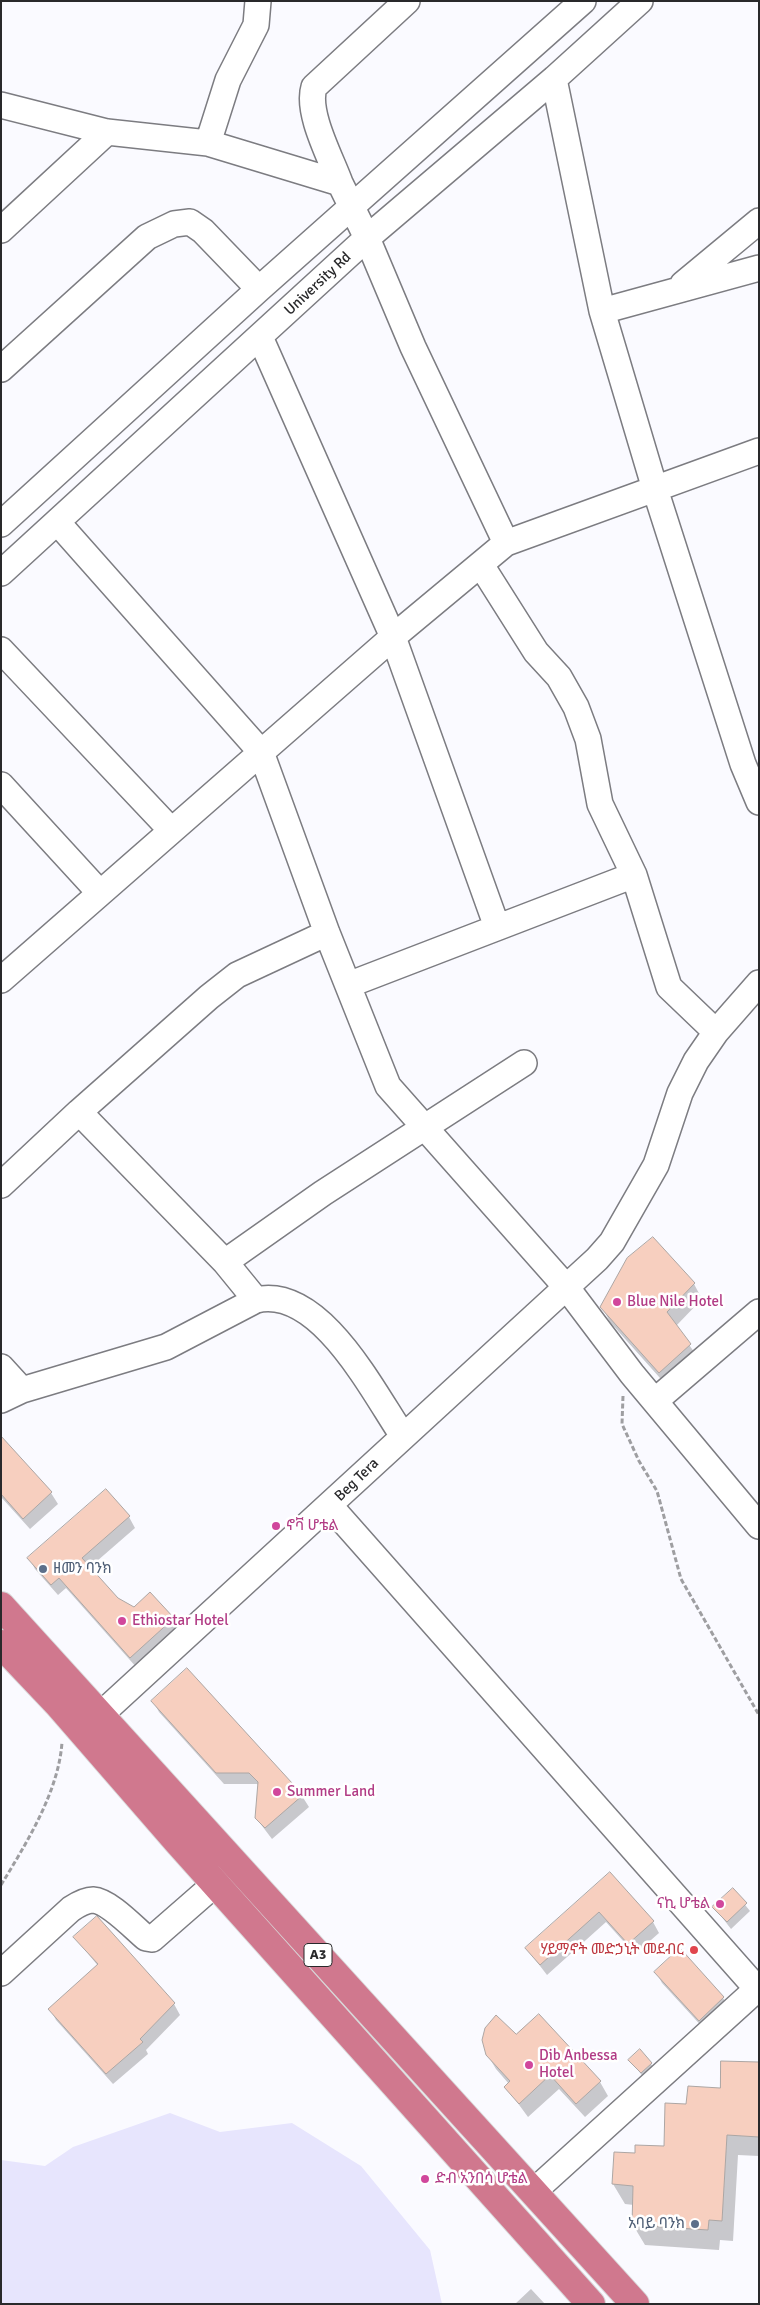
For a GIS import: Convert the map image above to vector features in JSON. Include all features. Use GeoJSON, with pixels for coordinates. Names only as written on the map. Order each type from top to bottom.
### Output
{"type":"FeatureCollection","features":[{"type":"Feature","properties":{"kind":"highway","name":"A3"},"geometry":{"type":"LineString","coordinates":[[1,1606],[215,1884],[591,2304]]}},
{"type":"Feature","properties":{"kind":"highway","name":"A3"},"geometry":{"type":"LineString","coordinates":[[1,1644],[58,1704],[91,1724],[479,2132],[635,2304]]}},
{"type":"Feature","properties":{"kind":"highway"},"geometry":{"type":"LineString","coordinates":[[455,2153],[479,2132]]}},
{"type":"Feature","properties":{"kind":"highway"},"geometry":{"type":"LineString","coordinates":[[529,2236],[553,2214]]}},
{"type":"Feature","properties":{"kind":"street"},"geometry":{"type":"LineString","coordinates":[[208,143],[228,80],[256,25],[258,1]]}},
{"type":"Feature","properties":{"kind":"street"},"geometry":{"type":"LineString","coordinates":[[407,1],[314,87],[311,97],[313,110],[340,183],[367,238],[413,347],[506,543]]}},
{"type":"Feature","properties":{"kind":"street"},"geometry":{"type":"LineString","coordinates":[[3,519],[583,1]]}},
{"type":"Feature","properties":{"kind":"street","name":"University Rd"},"geometry":{"type":"LineString","coordinates":[[1,574],[367,238],[554,79],[640,1]]}},
{"type":"Feature","properties":{"kind":"street"},"geometry":{"type":"LineString","coordinates":[[554,79],[602,311],[655,490],[743,764],[759,802]]}},
{"type":"Feature","properties":{"kind":"street"},"geometry":{"type":"LineString","coordinates":[[1,105],[107,132],[208,143],[340,183]]}},
{"type":"Feature","properties":{"kind":"street"},"geometry":{"type":"LineString","coordinates":[[1,230],[107,132]]}},
{"type":"Feature","properties":{"kind":"street"},"geometry":{"type":"LineString","coordinates":[[1,369],[123,256],[147,237],[174,224],[190,222],[203,231],[259,289]]}},
{"type":"Feature","properties":{"kind":"street"},"geometry":{"type":"LineString","coordinates":[[677,289],[759,222]]}},
{"type":"Feature","properties":{"kind":"street"},"geometry":{"type":"LineString","coordinates":[[602,311],[759,268]]}},
{"type":"Feature","properties":{"kind":"street"},"geometry":{"type":"LineString","coordinates":[[260,338],[393,637],[497,927]]}},
{"type":"Feature","properties":{"kind":"street"},"geometry":{"type":"LineString","coordinates":[[1,980],[393,637],[506,543],[759,451]]}},
{"type":"Feature","properties":{"kind":"street"},"geometry":{"type":"LineString","coordinates":[[58,523],[261,752],[327,933],[388,1086],[568,1288],[632,1374],[758,1525]]}},
{"type":"Feature","properties":{"kind":"street"},"geometry":{"type":"LineString","coordinates":[[481,565],[536,652],[559,677],[576,707],[588,739],[600,804],[634,875],[669,986],[716,1032]]}},
{"type":"Feature","properties":{"kind":"street"},"geometry":{"type":"LineString","coordinates":[[1,650],[171,830]]}},
{"type":"Feature","properties":{"kind":"street"},"geometry":{"type":"LineString","coordinates":[[1,784],[100,893]]}},
{"type":"Feature","properties":{"kind":"street"},"geometry":{"type":"LineString","coordinates":[[348,985],[634,875]]}},
{"type":"Feature","properties":{"kind":"street"},"geometry":{"type":"LineString","coordinates":[[1,1185],[79,1112],[209,997],[237,976],[327,933]]}},
{"type":"Feature","properties":{"kind":"street","name":"Beg Tera"},"geometry":{"type":"LineString","coordinates":[[91,1724],[597,1260],[623,1224],[656,1165],[680,1093],[696,1061],[716,1032],[759,983]]}},
{"type":"Feature","properties":{"kind":"street"},"geometry":{"type":"LineString","coordinates":[[225,1262],[323,1193],[524,1063]]}},
{"type":"Feature","properties":{"kind":"street"},"geometry":{"type":"LineString","coordinates":[[79,1112],[225,1262],[256,1300]]}},
{"type":"Feature","properties":{"kind":"street"},"geometry":{"type":"LineString","coordinates":[[1,1367],[12,1395],[166,1347],[256,1300],[268,1297],[289,1303],[323,1323],[342,1342],[403,1436]]}},
{"type":"Feature","properties":{"kind":"street"},"geometry":{"type":"LineString","coordinates":[[656,1402],[759,1312]]}},
{"type":"Feature","properties":{"kind":"street"},"geometry":{"type":"LineString","coordinates":[[330,1506],[758,1990],[533,2192]]}},
{"type":"Feature","properties":{"kind":"street"},"geometry":{"type":"LineString","coordinates":[[1,1973],[70,1909],[82,1902],[94,1900],[101,1903],[114,1910],[146,1938],[152,1939],[215,1884]]}},
{"type":"Feature","properties":{"kind":"path"},"geometry":{"type":"LineString","coordinates":[[632,1374],[623,1394],[622,1424],[639,1462],[657,1491],[681,1579],[759,1715]]}},
{"type":"Feature","properties":{"kind":"path"},"geometry":{"type":"LineString","coordinates":[[1,1885],[28,1840],[56,1774],[62,1743],[58,1704]]}},
{"type":"Feature","properties":{"kind":"shaded area"},"geometry":{"type":"Polygon","coordinates":[[[170,2113],[220,2132],[292,2123],[361,2166],[430,2250],[442,2304],[1,2304],[1,2160],[45,2166],[73,2147],[170,2113]]]}},
{"type":"Feature","properties":{"kind":"building"},"geometry":{"type":"Polygon","coordinates":[[[653,1237],[695,1283],[667,1312],[691,1344],[659,1373],[600,1307],[627,1258],[653,1237]]]}},
{"type":"Feature","properties":{"kind":"building"},"geometry":{"type":"Polygon","coordinates":[[[1,1436],[52,1492],[23,1519],[1,1494],[1,1436]]]}},
{"type":"Feature","properties":{"kind":"building"},"geometry":{"type":"Polygon","coordinates":[[[106,1489],[130,1516],[82,1558],[118,1598],[134,1607],[150,1592],[174,1618],[130,1658],[59,1578],[51,1585],[27,1558],[106,1489]]]}},
{"type":"Feature","properties":{"kind":"building"},"geometry":{"type":"Polygon","coordinates":[[[187,1668],[303,1795],[265,1828],[255,1818],[258,1782],[249,1773],[216,1773],[151,1701],[187,1668]]]}},
{"type":"Feature","properties":{"kind":"building"},"geometry":{"type":"Polygon","coordinates":[[[610,1872],[654,1921],[628,1944],[599,1912],[540,1965],[525,1948],[610,1872]]]}},
{"type":"Feature","properties":{"kind":"building"},"geometry":{"type":"Polygon","coordinates":[[[733,1888],[747,1903],[727,1922],[712,1907],[733,1888]]]}},
{"type":"Feature","properties":{"kind":"building"},"geometry":{"type":"Polygon","coordinates":[[[97,1916],[175,2003],[140,2039],[143,2042],[106,2074],[48,2009],[98,1964],[73,1937],[97,1916]]]}},
{"type":"Feature","properties":{"kind":"building"},"geometry":{"type":"Polygon","coordinates":[[[680,1948],[724,1997],[699,2021],[654,1972],[680,1948]]]}},
{"type":"Feature","properties":{"kind":"building"},"geometry":{"type":"Polygon","coordinates":[[[539,2014],[601,2081],[576,2104],[550,2075],[519,2104],[504,2087],[510,2081],[486,2055],[482,2040],[485,2028],[496,2015],[516,2034],[539,2014]]]}},
{"type":"Feature","properties":{"kind":"building"},"geometry":{"type":"Polygon","coordinates":[[[640,2049],[652,2063],[641,2073],[628,2060],[640,2049]]]}},
{"type":"Feature","properties":{"kind":"building"},"geometry":{"type":"Polygon","coordinates":[[[721,2061],[759,2062],[759,2137],[727,2135],[722,2221],[709,2220],[708,2230],[632,2225],[633,2186],[612,2184],[614,2152],[635,2153],[635,2145],[664,2146],[665,2103],[686,2104],[688,2086],[720,2088],[721,2061]]]}},
{"type":"Feature","properties":{"kind":"place","name":"Blue Nile Hotel"},"geometry":{"type":"Point","coordinates":[617,1302]}},
{"type":"Feature","properties":{"kind":"place","name":"ኖቫ ሆቴል"},"geometry":{"type":"Point","coordinates":[276,1526]}},
{"type":"Feature","properties":{"kind":"place","name":"ዘመን ባንክ"},"geometry":{"type":"Point","coordinates":[43,1569]}},
{"type":"Feature","properties":{"kind":"place","name":"Ethiostar Hotel"},"geometry":{"type":"Point","coordinates":[122,1621]}},
{"type":"Feature","properties":{"kind":"place","name":"Summer Land"},"geometry":{"type":"Point","coordinates":[277,1792]}},
{"type":"Feature","properties":{"kind":"place","name":"ናኪ ሆቴል"},"geometry":{"type":"Point","coordinates":[720,1904]}},
{"type":"Feature","properties":{"kind":"place","name":"ሃይማኖት መድኃኒት መደብር"},"geometry":{"type":"Point","coordinates":[694,1950]}},
{"type":"Feature","properties":{"kind":"place","name":"Dib Anbessa Hotel"},"geometry":{"type":"Point","coordinates":[529,2065]}},
{"type":"Feature","properties":{"kind":"place","name":"ድብ አንበሳ ሆቴል"},"geometry":{"type":"Point","coordinates":[425,2179]}},
{"type":"Feature","properties":{"kind":"place","name":"አባይ ባንክ"},"geometry":{"type":"Point","coordinates":[695,2224]}}]}
